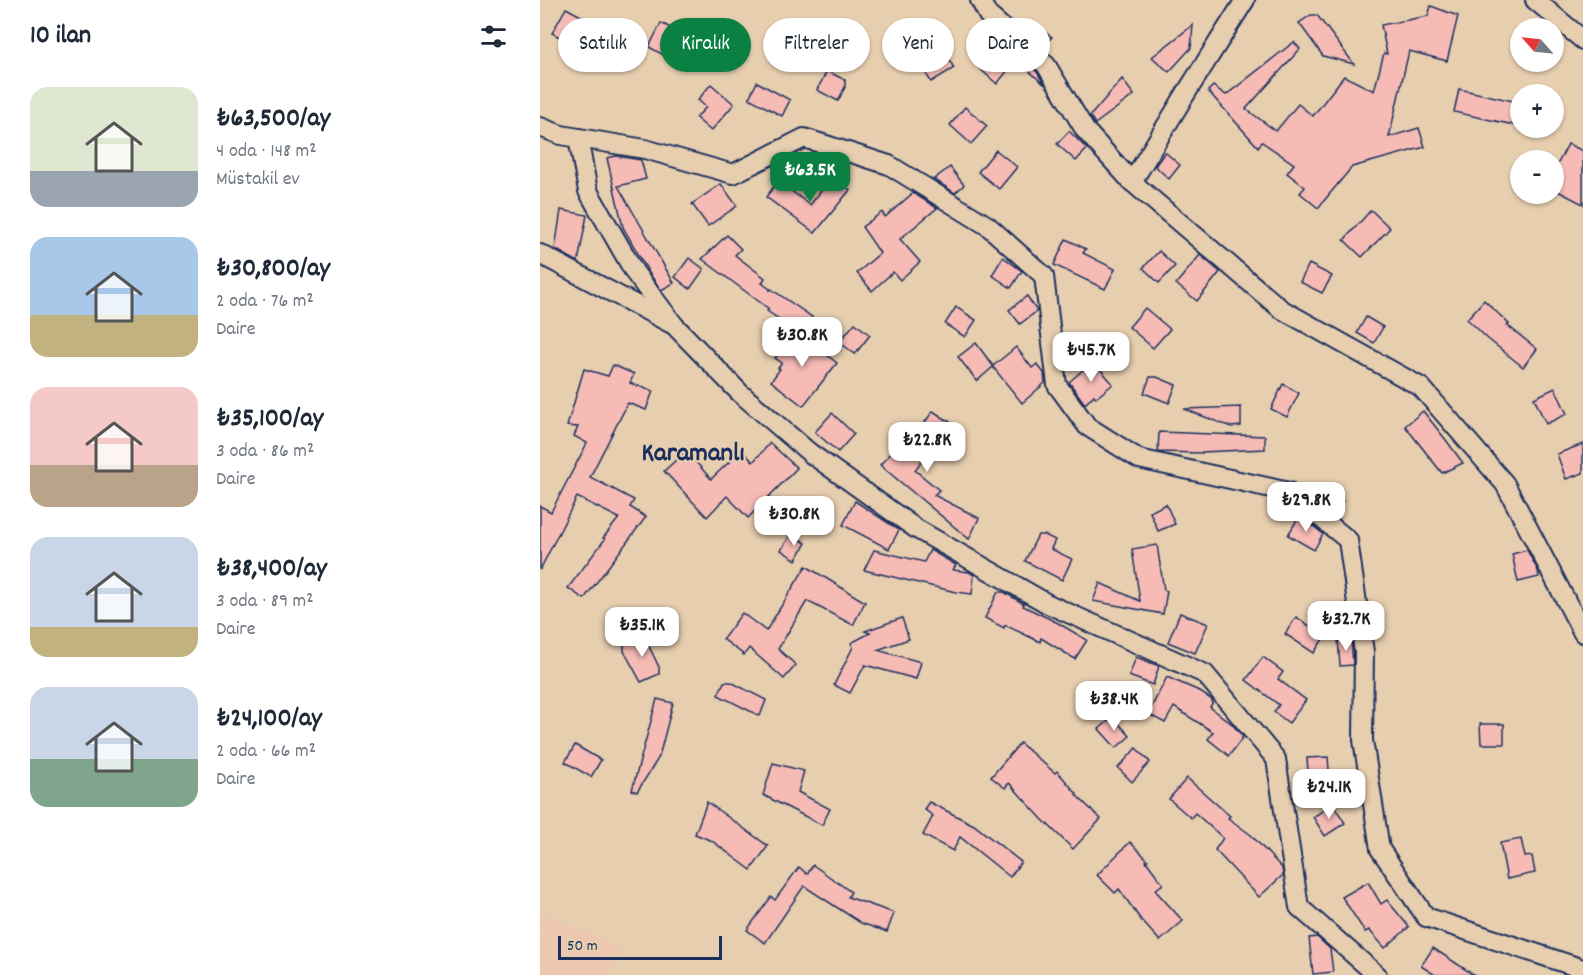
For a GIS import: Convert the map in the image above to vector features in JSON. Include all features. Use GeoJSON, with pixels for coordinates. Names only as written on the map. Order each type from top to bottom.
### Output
{"type":"FeatureCollection","features":[{"type":"Feature","properties":{"kind":"street"},"geometry":{"type":"LineString","coordinates":[[980,0],[988,15],[1046,65],[1085,130],[1132,182],[1281,309],[1421,387],[1505,484],[1583,633]]}},
{"type":"Feature","properties":{"kind":"street"},"geometry":{"type":"LineString","coordinates":[[1132,182],[1245,0]]}},
{"type":"Feature","properties":{"kind":"street"},"geometry":{"type":"LineString","coordinates":[[1535,0],[1583,40]]}},
{"type":"Feature","properties":{"kind":"street"},"geometry":{"type":"LineString","coordinates":[[540,128],[561,135],[645,149],[732,174],[804,138],[889,165],[988,226],[1044,276],[1057,385],[1087,426],[1138,459],[1289,492],[1348,540],[1364,652],[1363,740],[1380,849],[1426,917],[1583,969]]}},
{"type":"Feature","properties":{"kind":"street"},"geometry":{"type":"LineString","coordinates":[[578,138],[588,191],[635,273],[674,325],[740,393],[810,453],[915,528],[1048,604],[1205,674],[1276,759],[1299,907],[1377,975]]}},
{"type":"Feature","properties":{"kind":"street"},"geometry":{"type":"LineString","coordinates":[[540,254],[674,325]]}},
{"type":"Feature","properties":{"kind":"shaded area"},"geometry":{"type":"Polygon","coordinates":[[[540,911],[620,948],[610,975],[540,975],[540,911]]]}},
{"type":"Feature","properties":{"kind":"building"},"geometry":{"type":"Polygon","coordinates":[[[1431,6],[1458,16],[1447,61],[1409,51],[1389,137],[1419,128],[1425,147],[1352,167],[1318,208],[1300,193],[1305,187],[1287,173],[1294,164],[1262,142],[1258,147],[1208,91],[1213,86],[1226,95],[1294,42],[1300,49],[1246,109],[1276,131],[1298,104],[1313,116],[1344,76],[1374,91],[1384,53],[1387,54],[1381,25],[1428,16],[1431,6]]]}},
{"type":"Feature","properties":{"kind":"building"},"geometry":{"type":"Polygon","coordinates":[[[566,8],[583,17],[582,18],[560,18],[566,8]]]}},
{"type":"Feature","properties":{"kind":"building"},"geometry":{"type":"Polygon","coordinates":[[[1311,15],[1317,15],[1354,64],[1323,56],[1299,23],[1311,15]]]}},
{"type":"Feature","properties":{"kind":"building"},"geometry":{"type":"Polygon","coordinates":[[[558,22],[558,36],[552,33],[558,22]]]}},
{"type":"Feature","properties":{"kind":"building"},"geometry":{"type":"Polygon","coordinates":[[[660,25],[660,53],[649,47],[660,25]]]}},
{"type":"Feature","properties":{"kind":"building"},"geometry":{"type":"Polygon","coordinates":[[[1193,25],[1191,48],[1169,72],[1152,57],[1193,25]]]}},
{"type":"Feature","properties":{"kind":"building"},"geometry":{"type":"Polygon","coordinates":[[[826,72],[845,80],[845,87],[838,101],[817,90],[826,72]]]}},
{"type":"Feature","properties":{"kind":"building"},"geometry":{"type":"Polygon","coordinates":[[[925,72],[947,72],[931,82],[925,72]]]}},
{"type":"Feature","properties":{"kind":"building"},"geometry":{"type":"Polygon","coordinates":[[[984,72],[1006,72],[997,84],[984,72]]]}},
{"type":"Feature","properties":{"kind":"building"},"geometry":{"type":"Polygon","coordinates":[[[1030,72],[1037,72],[1045,85],[1030,72]]]}},
{"type":"Feature","properties":{"kind":"building"},"geometry":{"type":"Polygon","coordinates":[[[1122,79],[1134,95],[1095,124],[1090,116],[1122,79]]]}},
{"type":"Feature","properties":{"kind":"building"},"geometry":{"type":"Polygon","coordinates":[[[757,82],[790,100],[782,116],[749,98],[757,82]]]}},
{"type":"Feature","properties":{"kind":"building"},"geometry":{"type":"Polygon","coordinates":[[[711,84],[734,104],[711,131],[696,118],[706,107],[698,100],[711,84]]]}},
{"type":"Feature","properties":{"kind":"building"},"geometry":{"type":"Polygon","coordinates":[[[1459,89],[1510,100],[1510,124],[1454,112],[1459,89]]]}},
{"type":"Feature","properties":{"kind":"building"},"geometry":{"type":"Polygon","coordinates":[[[965,107],[987,126],[971,144],[950,125],[965,107]]]}},
{"type":"Feature","properties":{"kind":"building"},"geometry":{"type":"Polygon","coordinates":[[[1069,131],[1087,149],[1076,161],[1057,144],[1069,131]]]}},
{"type":"Feature","properties":{"kind":"building"},"geometry":{"type":"Polygon","coordinates":[[[1568,144],[1583,151],[1583,204],[1564,194],[1564,152],[1568,144]]]}},
{"type":"Feature","properties":{"kind":"building"},"geometry":{"type":"Polygon","coordinates":[[[996,150],[1017,167],[999,189],[978,172],[996,150]]]}},
{"type":"Feature","properties":{"kind":"building"},"geometry":{"type":"Polygon","coordinates":[[[1165,152],[1180,165],[1169,179],[1155,166],[1165,152]]]}},
{"type":"Feature","properties":{"kind":"building"},"geometry":{"type":"Polygon","coordinates":[[[616,156],[641,160],[646,179],[618,186],[674,283],[661,290],[623,227],[607,158],[616,156]]]}},
{"type":"Feature","properties":{"kind":"building"},"geometry":{"type":"Polygon","coordinates":[[[950,167],[964,185],[955,193],[934,179],[950,167]]]}},
{"type":"Feature","properties":{"kind":"building"},"geometry":{"type":"Polygon","coordinates":[[[833,176],[850,190],[815,233],[766,197],[778,181],[810,205],[833,176]]]}},
{"type":"Feature","properties":{"kind":"building"},"geometry":{"type":"Polygon","coordinates":[[[721,184],[737,206],[708,226],[692,204],[721,184]]]}},
{"type":"Feature","properties":{"kind":"building"},"geometry":{"type":"Polygon","coordinates":[[[913,193],[937,208],[900,239],[920,262],[900,280],[893,272],[872,291],[857,273],[880,253],[862,227],[882,212],[885,217],[913,193]]]}},
{"type":"Feature","properties":{"kind":"building"},"geometry":{"type":"Polygon","coordinates":[[[561,210],[587,215],[578,262],[555,249],[561,210]]]}},
{"type":"Feature","properties":{"kind":"building"},"geometry":{"type":"Polygon","coordinates":[[[1371,210],[1390,228],[1362,257],[1344,240],[1371,210]]]}},
{"type":"Feature","properties":{"kind":"building"},"geometry":{"type":"Polygon","coordinates":[[[727,235],[741,249],[735,255],[765,278],[762,283],[812,317],[801,334],[767,311],[769,309],[702,259],[727,235]]]}},
{"type":"Feature","properties":{"kind":"building"},"geometry":{"type":"Polygon","coordinates":[[[1066,239],[1086,249],[1083,253],[1115,269],[1105,289],[1054,265],[1066,239]]]}},
{"type":"Feature","properties":{"kind":"building"},"geometry":{"type":"Polygon","coordinates":[[[1159,251],[1175,266],[1159,283],[1143,268],[1159,251]]]}},
{"type":"Feature","properties":{"kind":"building"},"geometry":{"type":"Polygon","coordinates":[[[1200,255],[1220,272],[1197,301],[1176,284],[1200,255]]]}},
{"type":"Feature","properties":{"kind":"building"},"geometry":{"type":"Polygon","coordinates":[[[1003,257],[1022,271],[1011,288],[992,275],[1003,257]]]}},
{"type":"Feature","properties":{"kind":"building"},"geometry":{"type":"Polygon","coordinates":[[[689,258],[704,269],[690,289],[675,277],[689,258]]]}},
{"type":"Feature","properties":{"kind":"building"},"geometry":{"type":"Polygon","coordinates":[[[1309,264],[1332,276],[1322,293],[1300,282],[1309,264]]]}},
{"type":"Feature","properties":{"kind":"building"},"geometry":{"type":"Polygon","coordinates":[[[1027,296],[1037,311],[1020,324],[1009,310],[1027,296]]]}},
{"type":"Feature","properties":{"kind":"building"},"geometry":{"type":"Polygon","coordinates":[[[1484,300],[1509,324],[1507,325],[1537,349],[1523,367],[1467,319],[1484,300]]]}},
{"type":"Feature","properties":{"kind":"building"},"geometry":{"type":"Polygon","coordinates":[[[956,307],[976,320],[965,337],[945,324],[956,307]]]}},
{"type":"Feature","properties":{"kind":"building"},"geometry":{"type":"Polygon","coordinates":[[[1145,308],[1170,329],[1153,348],[1129,327],[1145,308]]]}},
{"type":"Feature","properties":{"kind":"building"},"geometry":{"type":"Polygon","coordinates":[[[1366,317],[1383,327],[1374,343],[1357,333],[1366,317]]]}},
{"type":"Feature","properties":{"kind":"building"},"geometry":{"type":"Polygon","coordinates":[[[855,323],[870,335],[855,354],[839,342],[855,323]]]}},
{"type":"Feature","properties":{"kind":"building"},"geometry":{"type":"Polygon","coordinates":[[[797,331],[837,363],[803,406],[771,381],[782,363],[775,358],[797,331]]]}},
{"type":"Feature","properties":{"kind":"building"},"geometry":{"type":"Polygon","coordinates":[[[976,343],[993,366],[1016,347],[1032,368],[1037,364],[1044,373],[1045,383],[1022,403],[993,367],[977,381],[958,357],[976,343]]]}},
{"type":"Feature","properties":{"kind":"building"},"geometry":{"type":"Polygon","coordinates":[[[1093,361],[1113,384],[1096,398],[1094,395],[1085,404],[1069,382],[1093,361]]]}},
{"type":"Feature","properties":{"kind":"building"},"geometry":{"type":"Polygon","coordinates":[[[613,365],[634,374],[630,383],[653,391],[646,410],[628,403],[590,477],[634,500],[630,507],[646,517],[584,599],[568,588],[619,518],[577,497],[540,570],[540,506],[551,512],[587,443],[574,436],[578,427],[567,426],[584,369],[608,376],[613,365]]]}},
{"type":"Feature","properties":{"kind":"building"},"geometry":{"type":"Polygon","coordinates":[[[1150,377],[1157,377],[1176,385],[1169,403],[1144,393],[1150,377]]]}},
{"type":"Feature","properties":{"kind":"building"},"geometry":{"type":"Polygon","coordinates":[[[1283,384],[1299,393],[1287,417],[1271,409],[1283,384]]]}},
{"type":"Feature","properties":{"kind":"building"},"geometry":{"type":"Polygon","coordinates":[[[1555,388],[1567,414],[1546,424],[1534,398],[1555,388]]]}},
{"type":"Feature","properties":{"kind":"building"},"geometry":{"type":"Polygon","coordinates":[[[1241,407],[1241,426],[1231,427],[1184,409],[1241,407]]]}},
{"type":"Feature","properties":{"kind":"building"},"geometry":{"type":"Polygon","coordinates":[[[933,411],[950,422],[915,470],[939,490],[934,495],[979,518],[969,539],[880,465],[905,438],[910,443],[933,411]]]}},
{"type":"Feature","properties":{"kind":"building"},"geometry":{"type":"Polygon","coordinates":[[[1423,411],[1463,463],[1442,473],[1405,426],[1423,411]]]}},
{"type":"Feature","properties":{"kind":"building"},"geometry":{"type":"Polygon","coordinates":[[[832,413],[854,434],[838,452],[815,432],[832,413]]]}},
{"type":"Feature","properties":{"kind":"building"},"geometry":{"type":"Polygon","coordinates":[[[1159,432],[1265,436],[1265,449],[1202,453],[1158,452],[1159,432]]]}},
{"type":"Feature","properties":{"kind":"building"},"geometry":{"type":"Polygon","coordinates":[[[770,443],[797,468],[748,518],[727,496],[707,517],[664,471],[686,451],[711,479],[742,450],[753,462],[770,443]]]}},
{"type":"Feature","properties":{"kind":"building"},"geometry":{"type":"Polygon","coordinates":[[[1583,444],[1583,473],[1566,479],[1557,454],[1583,444]]]}},
{"type":"Feature","properties":{"kind":"building"},"geometry":{"type":"Polygon","coordinates":[[[1319,486],[1343,501],[1335,515],[1312,496],[1319,486]]]}},
{"type":"Feature","properties":{"kind":"building"},"geometry":{"type":"Polygon","coordinates":[[[855,501],[899,530],[889,549],[843,525],[855,501]]]}},
{"type":"Feature","properties":{"kind":"building"},"geometry":{"type":"Polygon","coordinates":[[[1166,504],[1175,524],[1158,531],[1150,512],[1166,504]]]}},
{"type":"Feature","properties":{"kind":"building"},"geometry":{"type":"Polygon","coordinates":[[[1300,515],[1323,534],[1314,550],[1288,535],[1300,515]]]}},
{"type":"Feature","properties":{"kind":"building"},"geometry":{"type":"Polygon","coordinates":[[[791,534],[806,543],[796,560],[781,550],[791,534]]]}},
{"type":"Feature","properties":{"kind":"building"},"geometry":{"type":"Polygon","coordinates":[[[1038,535],[1045,535],[1055,540],[1051,549],[1072,559],[1062,580],[1025,561],[1038,535]]]}},
{"type":"Feature","properties":{"kind":"building"},"geometry":{"type":"Polygon","coordinates":[[[1157,545],[1164,590],[1167,591],[1163,614],[1093,601],[1100,583],[1140,601],[1132,549],[1157,545]]]}},
{"type":"Feature","properties":{"kind":"building"},"geometry":{"type":"Polygon","coordinates":[[[874,550],[924,562],[930,550],[956,565],[953,570],[974,575],[972,594],[864,570],[874,550]]]}},
{"type":"Feature","properties":{"kind":"building"},"geometry":{"type":"Polygon","coordinates":[[[1527,550],[1539,577],[1518,582],[1512,554],[1527,550]]]}},
{"type":"Feature","properties":{"kind":"building"},"geometry":{"type":"Polygon","coordinates":[[[806,566],[865,602],[853,625],[807,601],[778,649],[796,665],[784,679],[749,648],[744,655],[723,639],[742,613],[766,631],[806,566]]]}},
{"type":"Feature","properties":{"kind":"building"},"geometry":{"type":"Polygon","coordinates":[[[998,592],[1004,592],[1024,604],[1023,606],[1087,640],[1075,659],[1041,638],[1040,642],[985,618],[998,592]]]}},
{"type":"Feature","properties":{"kind":"building"},"geometry":{"type":"Polygon","coordinates":[[[1180,613],[1208,624],[1195,653],[1168,642],[1180,613]]]}},
{"type":"Feature","properties":{"kind":"building"},"geometry":{"type":"Polygon","coordinates":[[[1296,617],[1325,636],[1314,653],[1285,634],[1296,617]]]}},
{"type":"Feature","properties":{"kind":"building"},"geometry":{"type":"Polygon","coordinates":[[[902,618],[909,639],[877,650],[921,662],[916,679],[865,665],[850,693],[834,685],[853,647],[851,643],[870,633],[865,631],[902,618]]]}},
{"type":"Feature","properties":{"kind":"building"},"geometry":{"type":"Polygon","coordinates":[[[643,634],[659,667],[659,674],[641,682],[624,651],[624,644],[643,634]]]}},
{"type":"Feature","properties":{"kind":"building"},"geometry":{"type":"Polygon","coordinates":[[[1351,638],[1353,665],[1340,666],[1338,639],[1351,638]]]}},
{"type":"Feature","properties":{"kind":"building"},"geometry":{"type":"Polygon","coordinates":[[[1136,657],[1159,666],[1153,685],[1129,676],[1136,657]]]}},
{"type":"Feature","properties":{"kind":"building"},"geometry":{"type":"Polygon","coordinates":[[[1263,657],[1283,672],[1278,679],[1306,700],[1289,723],[1274,712],[1279,705],[1246,680],[1263,657]]]}},
{"type":"Feature","properties":{"kind":"building"},"geometry":{"type":"Polygon","coordinates":[[[1167,677],[1211,699],[1213,702],[1210,707],[1232,724],[1243,737],[1229,756],[1208,739],[1213,732],[1174,707],[1165,723],[1148,714],[1167,677]]]}},
{"type":"Feature","properties":{"kind":"building"},"geometry":{"type":"Polygon","coordinates":[[[724,682],[731,682],[766,700],[760,716],[718,695],[724,682]]]}},
{"type":"Feature","properties":{"kind":"building"},"geometry":{"type":"Polygon","coordinates":[[[657,699],[673,703],[659,757],[637,792],[632,790],[657,699]]]}},
{"type":"Feature","properties":{"kind":"building"},"geometry":{"type":"Polygon","coordinates":[[[1113,717],[1130,736],[1116,748],[1099,729],[1113,717]]]}},
{"type":"Feature","properties":{"kind":"building"},"geometry":{"type":"Polygon","coordinates":[[[1480,724],[1504,724],[1504,744],[1481,744],[1480,724]]]}},
{"type":"Feature","properties":{"kind":"building"},"geometry":{"type":"Polygon","coordinates":[[[1020,743],[1055,773],[1057,771],[1076,795],[1101,819],[1073,849],[1009,783],[1005,788],[991,777],[1020,743]]]}},
{"type":"Feature","properties":{"kind":"building"},"geometry":{"type":"Polygon","coordinates":[[[575,745],[601,760],[591,777],[565,762],[575,745]]]}},
{"type":"Feature","properties":{"kind":"building"},"geometry":{"type":"Polygon","coordinates":[[[1136,748],[1150,762],[1132,782],[1118,768],[1136,748]]]}},
{"type":"Feature","properties":{"kind":"building"},"geometry":{"type":"Polygon","coordinates":[[[1328,757],[1330,783],[1309,785],[1307,758],[1328,757]]]}},
{"type":"Feature","properties":{"kind":"building"},"geometry":{"type":"Polygon","coordinates":[[[773,763],[804,771],[798,792],[830,809],[822,825],[763,795],[773,763]]]}},
{"type":"Feature","properties":{"kind":"building"},"geometry":{"type":"Polygon","coordinates":[[[1187,778],[1230,816],[1228,818],[1251,835],[1282,868],[1283,875],[1259,897],[1215,850],[1223,838],[1195,813],[1191,818],[1169,799],[1187,778]]]}},
{"type":"Feature","properties":{"kind":"building"},"geometry":{"type":"Polygon","coordinates":[[[707,802],[768,846],[751,870],[712,841],[695,834],[707,802]]]}},
{"type":"Feature","properties":{"kind":"building"},"geometry":{"type":"Polygon","coordinates":[[[929,802],[974,825],[1021,862],[1010,877],[960,837],[953,851],[923,835],[933,816],[924,809],[929,802]]]}},
{"type":"Feature","properties":{"kind":"building"},"geometry":{"type":"Polygon","coordinates":[[[1333,804],[1345,823],[1325,836],[1313,817],[1333,804]]]}},
{"type":"Feature","properties":{"kind":"building"},"geometry":{"type":"Polygon","coordinates":[[[1521,839],[1525,857],[1532,856],[1535,873],[1507,879],[1500,843],[1521,839]]]}},
{"type":"Feature","properties":{"kind":"building"},"geometry":{"type":"Polygon","coordinates":[[[1130,842],[1148,860],[1146,861],[1163,884],[1155,890],[1183,921],[1160,941],[1141,920],[1119,889],[1115,893],[1097,875],[1130,842]]]}},
{"type":"Feature","properties":{"kind":"building"},"geometry":{"type":"Polygon","coordinates":[[[813,865],[851,892],[848,897],[894,913],[887,932],[861,923],[804,886],[765,943],[747,930],[771,897],[775,900],[799,867],[807,874],[813,865]]]}},
{"type":"Feature","properties":{"kind":"building"},"geometry":{"type":"Polygon","coordinates":[[[1368,882],[1381,904],[1387,900],[1409,927],[1385,948],[1369,930],[1365,932],[1342,897],[1368,882]]]}},
{"type":"Feature","properties":{"kind":"building"},"geometry":{"type":"Polygon","coordinates":[[[1317,937],[1330,949],[1333,972],[1313,974],[1309,938],[1317,937]]]}},
{"type":"Feature","properties":{"kind":"building"},"geometry":{"type":"Polygon","coordinates":[[[1433,948],[1474,975],[1435,975],[1421,966],[1433,948]]]}},
{"type":"Feature","properties":{"kind":"district","name":"Karamanlı"},"geometry":{"type":"Point","coordinates":[693,454]}}]}
